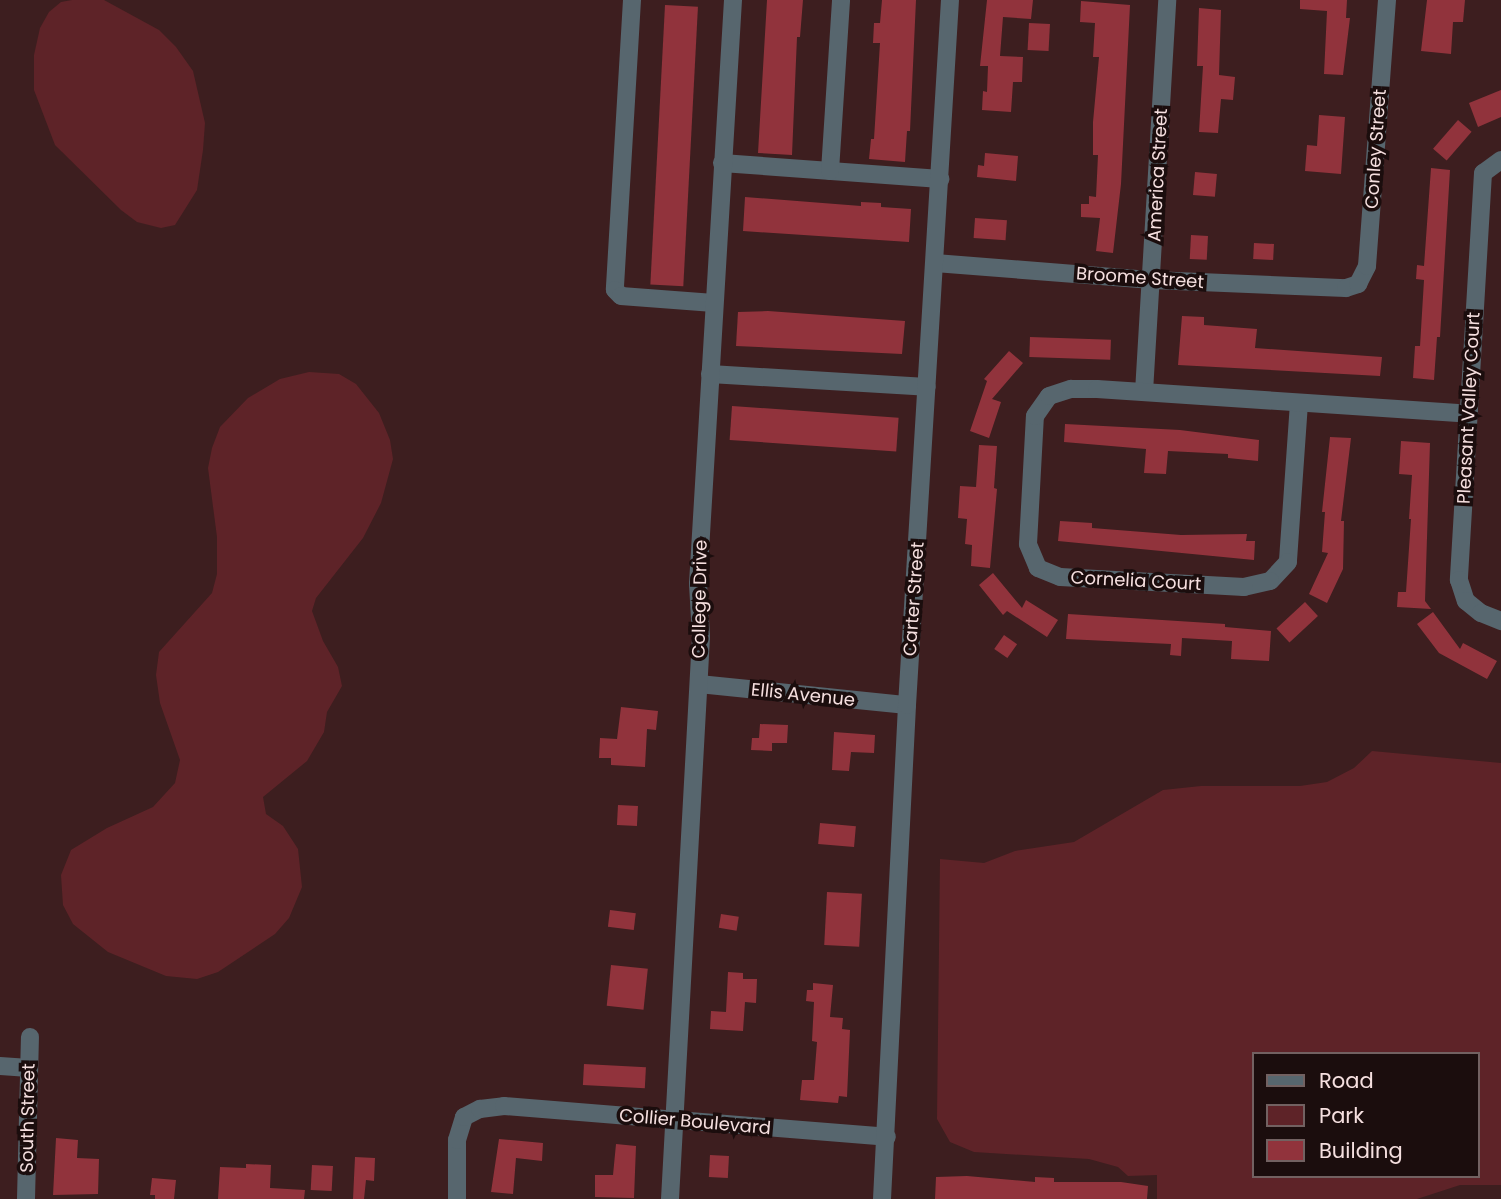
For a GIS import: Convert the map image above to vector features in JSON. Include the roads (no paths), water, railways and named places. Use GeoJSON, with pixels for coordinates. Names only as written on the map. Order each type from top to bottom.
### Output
{"type":"FeatureCollection","features":[{"type":"Feature","properties":{"kind":"street"},"geometry":{"type":"LineString","coordinates":[[632,0],[615,290],[621,296],[714,303]]}},
{"type":"Feature","properties":{"kind":"street","name":"College Drive"},"geometry":{"type":"LineString","coordinates":[[670,1199],[699,684],[701,637],[698,584],[733,0]]}},
{"type":"Feature","properties":{"kind":"street"},"geometry":{"type":"LineString","coordinates":[[830,171],[841,0]]}},
{"type":"Feature","properties":{"kind":"street","name":"Carter Street"},"geometry":{"type":"LineString","coordinates":[[883,1199],[907,705],[950,0]]}},
{"type":"Feature","properties":{"kind":"street","name":"America Street"},"geometry":{"type":"LineString","coordinates":[[1144,392],[1167,0]]}},
{"type":"Feature","properties":{"kind":"street","name":"Conley Street"},"geometry":{"type":"LineString","coordinates":[[1346,288],[1358,284],[1367,266],[1387,0]]}},
{"type":"Feature","properties":{"kind":"street","name":"Pleasant Valley Court"},"geometry":{"type":"LineString","coordinates":[[1501,160],[1483,173],[1459,580],[1466,601],[1482,613],[1501,621]]}},
{"type":"Feature","properties":{"kind":"street"},"geometry":{"type":"LineString","coordinates":[[722,163],[940,179]]}},
{"type":"Feature","properties":{"kind":"street","name":"Broome Street"},"geometry":{"type":"LineString","coordinates":[[935,263],[1152,280],[1346,288]]}},
{"type":"Feature","properties":{"kind":"street"},"geometry":{"type":"LineString","coordinates":[[710,374],[927,387]]}},
{"type":"Feature","properties":{"kind":"street","name":"Cornelia Court"},"geometry":{"type":"LineString","coordinates":[[1299,403],[1288,562],[1270,581],[1244,587],[1060,578],[1038,568],[1028,544],[1035,416],[1049,396],[1071,389],[1144,392],[1469,414]]}},
{"type":"Feature","properties":{"kind":"street","name":"Ellis Avenue"},"geometry":{"type":"LineString","coordinates":[[699,684],[907,705]]}},
{"type":"Feature","properties":{"kind":"street","name":"South Street"},"geometry":{"type":"LineString","coordinates":[[26,1199],[30,1037]]}},
{"type":"Feature","properties":{"kind":"street"},"geometry":{"type":"LineString","coordinates":[[0,1066],[29,1068]]}},
{"type":"Feature","properties":{"kind":"street","name":"Collier Boulevard"},"geometry":{"type":"LineString","coordinates":[[457,1199],[457,1140],[464,1117],[480,1109],[504,1106],[887,1137]]}}]}
